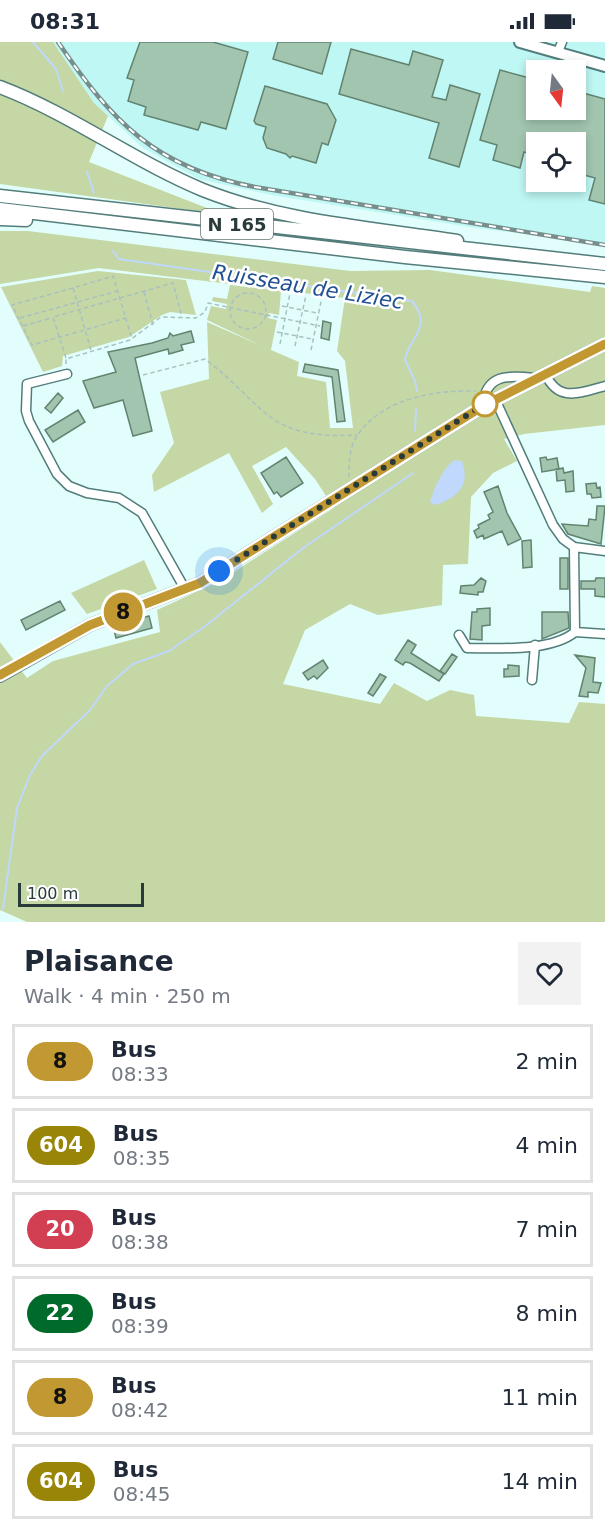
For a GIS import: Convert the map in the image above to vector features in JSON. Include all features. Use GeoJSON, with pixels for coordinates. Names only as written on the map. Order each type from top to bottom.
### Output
{"type":"FeatureCollection","features":[{"type":"Feature","properties":{"kind":"highway"},"geometry":{"type":"LineString","coordinates":[[0,87],[37,103],[187,183],[230,199],[320,221],[461,242],[475,251]]}},
{"type":"Feature","properties":{"kind":"highway","name":"N 165"},"geometry":{"type":"LineString","coordinates":[[0,196],[605,264]]}},
{"type":"Feature","properties":{"kind":"highway","name":"N 165"},"geometry":{"type":"LineString","coordinates":[[0,209],[605,277]]}},
{"type":"Feature","properties":{"kind":"highway"},"geometry":{"type":"LineString","coordinates":[[0,219],[49,222],[62,217]]}},
{"type":"Feature","properties":{"kind":"main road"},"geometry":{"type":"LineString","coordinates":[[520,42],[560,47],[605,66]]}},
{"type":"Feature","properties":{"kind":"main road"},"geometry":{"type":"LineString","coordinates":[[0,675],[107,617],[200,583],[483,406],[534,378],[605,344]]}},
{"type":"Feature","properties":{"kind":"main road"},"geometry":{"type":"LineString","coordinates":[[0,666],[37,653]]}},
{"type":"Feature","properties":{"kind":"street"},"geometry":{"type":"LineString","coordinates":[[545,373],[555,390],[567,394],[605,386]]}},
{"type":"Feature","properties":{"kind":"street"},"geometry":{"type":"LineString","coordinates":[[67,374],[27,384],[26,411],[29,421],[57,474],[69,486],[87,494],[119,498],[131,504],[145,518],[185,589]]}},
{"type":"Feature","properties":{"kind":"street"},"geometry":{"type":"LineString","coordinates":[[483,406],[484,392],[488,385],[500,379],[515,376],[534,378]]}},
{"type":"Feature","properties":{"kind":"street"},"geometry":{"type":"LineString","coordinates":[[495,399],[553,525],[562,538],[574,547],[605,550]]}},
{"type":"Feature","properties":{"kind":"street"},"geometry":{"type":"LineString","coordinates":[[574,547],[575,632]]}},
{"type":"Feature","properties":{"kind":"street"},"geometry":{"type":"LineString","coordinates":[[459,635],[467,648],[535,645],[567,639],[575,632],[605,634]]}},
{"type":"Feature","properties":{"kind":"street"},"geometry":{"type":"LineString","coordinates":[[532,680],[535,645]]}},
{"type":"Feature","properties":{"kind":"path"},"geometry":{"type":"LineString","coordinates":[[126,318],[32,345],[12,305],[113,276],[118,291],[126,318],[132,339]]}},
{"type":"Feature","properties":{"kind":"path"},"geometry":{"type":"LineString","coordinates":[[23,326],[173,283],[182,318]]}},
{"type":"Feature","properties":{"kind":"path"},"geometry":{"type":"LineString","coordinates":[[73,288],[91,351]]}},
{"type":"Feature","properties":{"kind":"path"},"geometry":{"type":"LineString","coordinates":[[19,318],[118,291]]}},
{"type":"Feature","properties":{"kind":"path"},"geometry":{"type":"LineString","coordinates":[[144,291],[153,325]]}},
{"type":"Feature","properties":{"kind":"path"},"geometry":{"type":"LineString","coordinates":[[252,293],[264,301],[266,315],[256,327],[244,328],[235,323],[230,307],[238,296],[252,293]]}},
{"type":"Feature","properties":{"kind":"path"},"geometry":{"type":"LineString","coordinates":[[280,344],[290,293]]}},
{"type":"Feature","properties":{"kind":"path"},"geometry":{"type":"LineString","coordinates":[[295,346],[306,295]]}},
{"type":"Feature","properties":{"kind":"path"},"geometry":{"type":"LineString","coordinates":[[311,350],[322,297]]}},
{"type":"Feature","properties":{"kind":"path"},"geometry":{"type":"LineString","coordinates":[[66,359],[132,339],[162,317],[188,319],[202,315],[208,303],[320,326]]}},
{"type":"Feature","properties":{"kind":"path"},"geometry":{"type":"LineString","coordinates":[[282,306],[318,314]]}},
{"type":"Feature","properties":{"kind":"path"},"geometry":{"type":"LineString","coordinates":[[53,317],[66,359],[67,374]]}},
{"type":"Feature","properties":{"kind":"path"},"geometry":{"type":"LineString","coordinates":[[276,332],[313,339]]}},
{"type":"Feature","properties":{"kind":"path"},"geometry":{"type":"LineString","coordinates":[[143,375],[205,359],[261,412],[274,421],[313,435],[357,435]]}},
{"type":"Feature","properties":{"kind":"path"},"geometry":{"type":"LineString","coordinates":[[349,490],[350,465],[357,435],[381,414],[417,396],[436,392],[484,392]]}},
{"type":"Feature","properties":{"kind":"shaded area"},"geometry":{"type":"Polygon","coordinates":[[[53,42],[605,42],[605,243],[476,228],[271,195],[199,179],[143,148],[94,103],[53,42]]]}},
{"type":"Feature","properties":{"kind":"shaded area"},"geometry":{"type":"Polygon","coordinates":[[[454,460],[462,461],[465,477],[463,484],[456,495],[435,505],[430,502],[434,490],[442,473],[454,460]]]}},
{"type":"Feature","properties":{"kind":"green space"},"geometry":{"type":"Polygon","coordinates":[[[0,42],[53,42],[94,103],[108,116],[89,162],[212,210],[211,213],[0,184],[0,42]]]}},
{"type":"Feature","properties":{"kind":"green space"},"geometry":{"type":"Polygon","coordinates":[[[0,231],[28,231],[350,271],[430,270],[590,292],[592,286],[605,288],[605,425],[524,434],[504,439],[517,461],[493,473],[471,497],[468,564],[443,565],[442,605],[378,615],[350,604],[305,630],[283,684],[380,704],[394,683],[427,701],[450,690],[474,695],[476,716],[569,723],[579,702],[605,704],[605,922],[27,922],[0,910],[0,642],[27,678],[53,661],[160,632],[157,610],[218,582],[334,508],[315,479],[286,447],[252,466],[273,504],[262,513],[229,453],[154,492],[152,475],[174,443],[160,392],[209,379],[207,322],[264,347],[207,320],[211,306],[226,309],[227,304],[212,301],[213,297],[227,299],[230,285],[281,291],[279,315],[269,313],[268,318],[277,320],[271,350],[299,362],[297,376],[326,382],[330,428],[353,428],[345,361],[337,351],[345,298],[99,268],[0,284],[0,231]]]}},
{"type":"Feature","properties":{"kind":"green space"},"geometry":{"type":"Polygon","coordinates":[[[98,271],[186,280],[196,315],[170,312],[129,337],[63,356],[62,366],[43,372],[1,287],[98,271]]]}},
{"type":"Feature","properties":{"kind":"green space"},"geometry":{"type":"Polygon","coordinates":[[[144,560],[157,589],[87,614],[71,593],[144,560]]]}},
{"type":"Feature","properties":{"kind":"building"},"geometry":{"type":"Polygon","coordinates":[[[140,42],[213,42],[248,52],[226,129],[201,122],[198,130],[144,115],[146,107],[128,101],[134,80],[127,78],[140,42]]]}},
{"type":"Feature","properties":{"kind":"building"},"geometry":{"type":"Polygon","coordinates":[[[278,42],[331,42],[322,74],[273,59],[278,42]]]}},
{"type":"Feature","properties":{"kind":"building"},"geometry":{"type":"Polygon","coordinates":[[[351,49],[409,65],[413,51],[443,60],[432,97],[446,100],[450,85],[480,94],[459,167],[429,158],[439,123],[339,94],[351,49]]]}},
{"type":"Feature","properties":{"kind":"building"},"geometry":{"type":"Polygon","coordinates":[[[500,70],[526,77],[526,120],[586,120],[586,94],[605,99],[605,204],[589,200],[595,178],[586,176],[586,132],[526,132],[526,153],[524,152],[520,168],[493,160],[497,145],[480,140],[500,70]]]}},
{"type":"Feature","properties":{"kind":"building"},"geometry":{"type":"Polygon","coordinates":[[[265,86],[327,104],[336,120],[328,145],[322,143],[316,163],[292,156],[290,158],[286,154],[267,148],[263,138],[266,127],[254,121],[265,86]]]}},
{"type":"Feature","properties":{"kind":"building"},"geometry":{"type":"Polygon","coordinates":[[[323,321],[331,323],[329,340],[321,338],[323,321]]]}},
{"type":"Feature","properties":{"kind":"building"},"geometry":{"type":"Polygon","coordinates":[[[191,331],[194,342],[181,345],[183,350],[169,354],[168,349],[135,358],[152,431],[133,436],[123,400],[94,408],[83,381],[116,372],[108,352],[152,343],[168,338],[170,333],[173,336],[191,331]]]}},
{"type":"Feature","properties":{"kind":"building"},"geometry":{"type":"Polygon","coordinates":[[[305,364],[338,370],[345,421],[337,422],[332,377],[303,372],[305,364]]]}},
{"type":"Feature","properties":{"kind":"building"},"geometry":{"type":"Polygon","coordinates":[[[58,393],[63,398],[51,413],[45,408],[58,393]]]}},
{"type":"Feature","properties":{"kind":"building"},"geometry":{"type":"Polygon","coordinates":[[[78,410],[85,422],[53,442],[45,430],[78,410]]]}},
{"type":"Feature","properties":{"kind":"building"},"geometry":{"type":"Polygon","coordinates":[[[286,457],[303,483],[281,497],[277,492],[274,494],[261,473],[286,457]]]}},
{"type":"Feature","properties":{"kind":"building"},"geometry":{"type":"Polygon","coordinates":[[[546,457],[547,460],[557,458],[559,469],[563,468],[564,473],[573,471],[574,491],[566,492],[565,480],[557,481],[556,470],[542,472],[540,458],[546,457]]]}},
{"type":"Feature","properties":{"kind":"building"},"geometry":{"type":"Polygon","coordinates":[[[596,483],[597,488],[600,487],[601,497],[592,498],[591,494],[587,494],[586,484],[596,483]]]}},
{"type":"Feature","properties":{"kind":"building"},"geometry":{"type":"Polygon","coordinates":[[[498,486],[507,513],[521,539],[508,545],[502,531],[484,539],[483,535],[477,538],[474,531],[479,528],[478,525],[490,519],[488,515],[493,512],[484,492],[498,486]]]}},
{"type":"Feature","properties":{"kind":"building"},"geometry":{"type":"Polygon","coordinates":[[[597,506],[605,506],[601,544],[568,534],[562,524],[588,526],[589,519],[596,520],[597,506]]]}},
{"type":"Feature","properties":{"kind":"building"},"geometry":{"type":"Polygon","coordinates":[[[531,540],[532,567],[523,568],[522,541],[531,540]]]}},
{"type":"Feature","properties":{"kind":"building"},"geometry":{"type":"Polygon","coordinates":[[[560,558],[568,558],[568,589],[560,589],[560,558]]]}},
{"type":"Feature","properties":{"kind":"building"},"geometry":{"type":"Polygon","coordinates":[[[481,578],[486,581],[483,592],[478,592],[478,595],[460,593],[461,586],[474,585],[481,578]]]}},
{"type":"Feature","properties":{"kind":"building"},"geometry":{"type":"Polygon","coordinates":[[[596,578],[605,578],[605,597],[595,596],[595,589],[581,589],[581,581],[595,581],[596,578]]]}},
{"type":"Feature","properties":{"kind":"building"},"geometry":{"type":"Polygon","coordinates":[[[60,601],[65,610],[26,630],[21,620],[60,601]]]}},
{"type":"Feature","properties":{"kind":"building"},"geometry":{"type":"Polygon","coordinates":[[[490,608],[490,625],[482,626],[482,640],[470,639],[472,612],[477,612],[477,609],[490,608]]]}},
{"type":"Feature","properties":{"kind":"building"},"geometry":{"type":"Polygon","coordinates":[[[542,612],[568,612],[569,628],[542,639],[542,612]]]}},
{"type":"Feature","properties":{"kind":"building"},"geometry":{"type":"Polygon","coordinates":[[[149,616],[152,628],[116,638],[113,626],[149,616]]]}},
{"type":"Feature","properties":{"kind":"building"},"geometry":{"type":"Polygon","coordinates":[[[408,640],[416,645],[411,653],[444,674],[439,681],[410,663],[405,662],[403,665],[395,660],[408,640]]]}},
{"type":"Feature","properties":{"kind":"building"},"geometry":{"type":"Polygon","coordinates":[[[452,654],[457,657],[445,674],[440,671],[452,654]]]}},
{"type":"Feature","properties":{"kind":"building"},"geometry":{"type":"Polygon","coordinates":[[[575,655],[595,658],[593,682],[601,683],[598,693],[588,692],[588,697],[579,696],[586,668],[575,655]]]}},
{"type":"Feature","properties":{"kind":"building"},"geometry":{"type":"Polygon","coordinates":[[[323,660],[328,668],[317,679],[314,676],[308,680],[303,673],[323,660]]]}},
{"type":"Feature","properties":{"kind":"building"},"geometry":{"type":"Polygon","coordinates":[[[508,665],[519,666],[519,676],[504,677],[504,669],[508,669],[508,665]]]}},
{"type":"Feature","properties":{"kind":"building"},"geometry":{"type":"Polygon","coordinates":[[[380,674],[386,677],[373,696],[368,693],[380,674]]]}},
{"type":"Feature","properties":{"kind":"waterway","name":"Ruisseau de Liziec"},"geometry":{"type":"LineString","coordinates":[[33,42],[56,69],[63,91]]}},
{"type":"Feature","properties":{"kind":"waterway","name":"Ruisseau de Liziec"},"geometry":{"type":"LineString","coordinates":[[87,172],[94,193]]}},
{"type":"Feature","properties":{"kind":"waterway","name":"Ruisseau de Liziec"},"geometry":{"type":"LineString","coordinates":[[113,251],[119,259],[412,301],[421,319],[418,332],[405,360],[417,391]]}},
{"type":"Feature","properties":{"kind":"waterway","name":"Ruisseau de Liziec"},"geometry":{"type":"LineString","coordinates":[[415,431],[416,409]]}},
{"type":"Feature","properties":{"kind":"waterway"},"geometry":{"type":"LineString","coordinates":[[3,909],[17,808],[30,775],[42,756],[90,710],[107,686],[133,664],[169,651],[204,627],[303,548],[413,473]]}},
{"type":"Feature","properties":{"kind":"railway"},"geometry":{"type":"LineString","coordinates":[[58,42],[98,96],[118,118],[163,154],[190,168],[220,179],[255,187],[605,245]]}},
{"type":"Feature","properties":{"kind":"bus line","name":"8"},"geometry":{"type":"LineString","coordinates":[[0,675],[60,640],[107,617],[200,583],[483,406],[534,378],[605,344]]}},
{"type":"Feature","properties":{"kind":"route"},"geometry":{"type":"LineString","coordinates":[[219,571],[485,404]]}}]}
